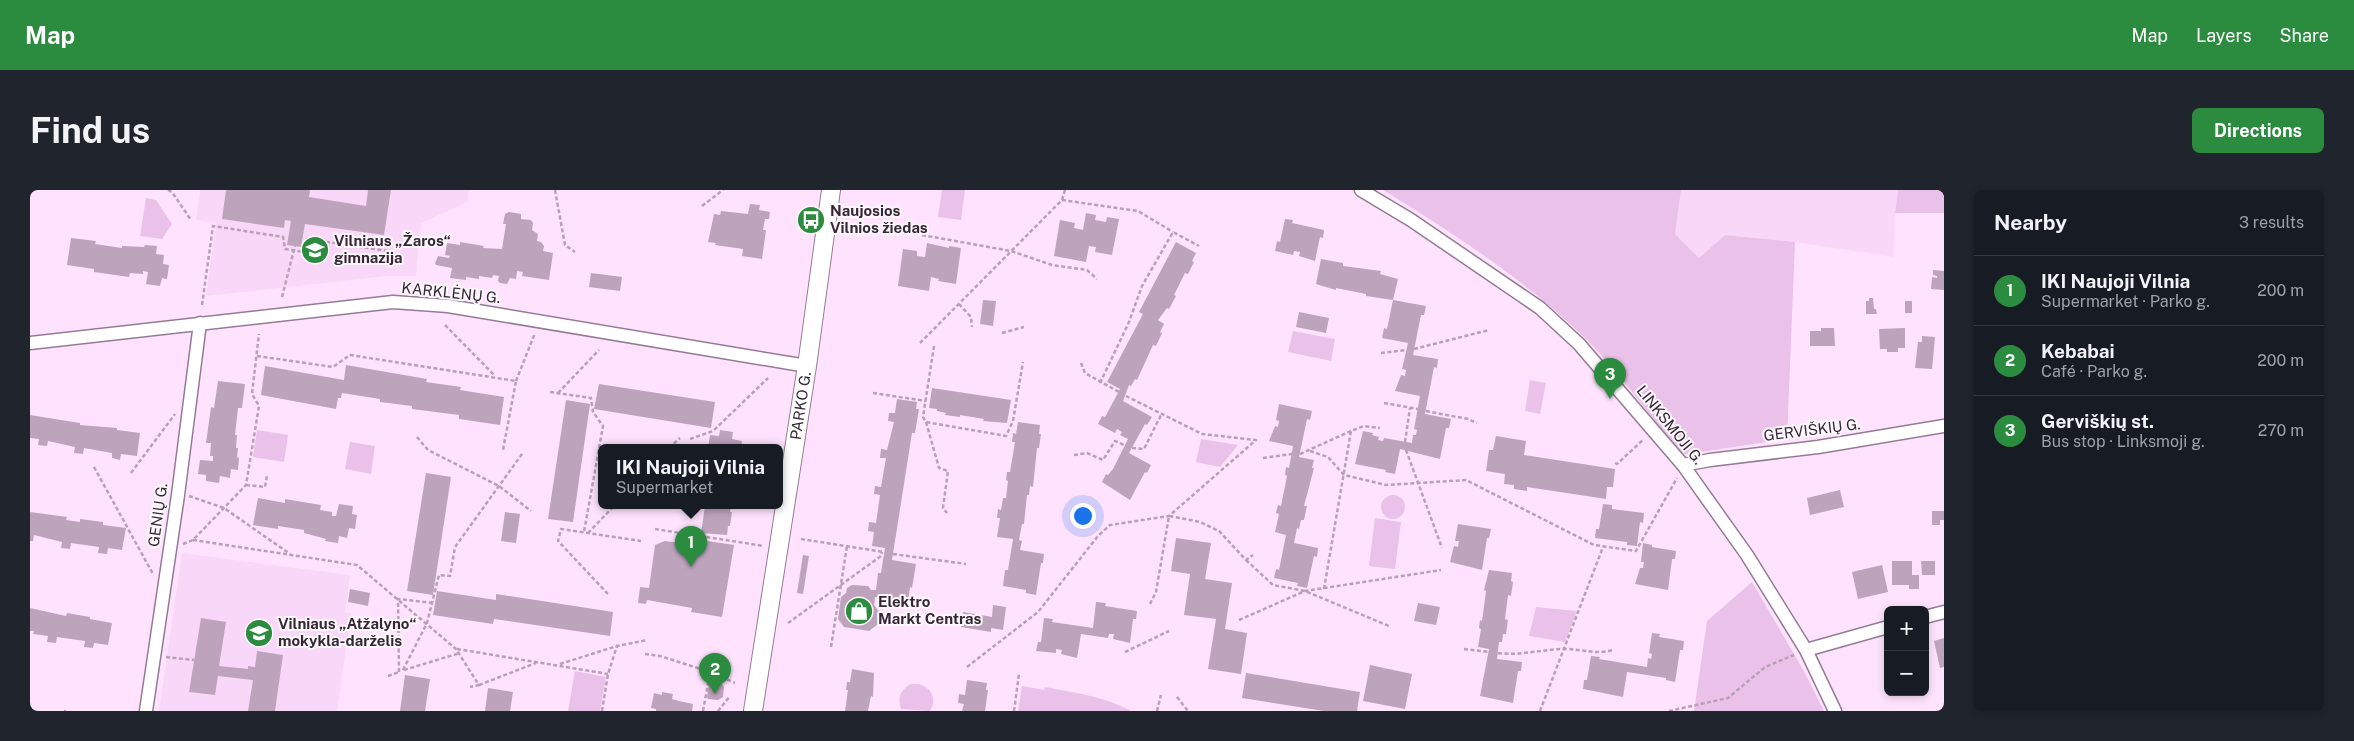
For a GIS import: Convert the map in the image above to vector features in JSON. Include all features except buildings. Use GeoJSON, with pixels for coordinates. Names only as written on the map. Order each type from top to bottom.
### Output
{"type":"FeatureCollection","features":[{"type":"Feature","properties":{"kind":"main road","name":"PARKO G."},"geometry":{"type":"LineString","coordinates":[[753,711],[807,366],[831,190]]}},
{"type":"Feature","properties":{"kind":"street","name":"LINKSMOJI G."},"geometry":{"type":"LineString","coordinates":[[1361,190],[1411,220],[1540,308],[1579,344],[1684,465],[1747,555],[1806,650],[1835,711]]}},
{"type":"Feature","properties":{"kind":"street","name":"KARKLĖNŲ G."},"geometry":{"type":"LineString","coordinates":[[30,343],[393,302],[448,306],[539,320],[807,366]]}},
{"type":"Feature","properties":{"kind":"street","name":"GENIŲ G."},"geometry":{"type":"LineString","coordinates":[[146,711],[178,495],[200,323]]}},
{"type":"Feature","properties":{"kind":"street","name":"GERVIŠKIŲ G."},"geometry":{"type":"LineString","coordinates":[[1684,465],[1944,426]]}},
{"type":"Feature","properties":{"kind":"street"},"geometry":{"type":"LineString","coordinates":[[1929,616],[1944,612]]}},
{"type":"Feature","properties":{"kind":"street"},"geometry":{"type":"LineString","coordinates":[[1806,650],[1884,628]]}},
{"type":"Feature","properties":{"kind":"path"},"geometry":{"type":"LineString","coordinates":[[168,190],[173,191],[191,220]]}},
{"type":"Feature","properties":{"kind":"path"},"geometry":{"type":"LineString","coordinates":[[555,190],[566,245],[575,252]]}},
{"type":"Feature","properties":{"kind":"path"},"geometry":{"type":"LineString","coordinates":[[702,206],[723,190]]}},
{"type":"Feature","properties":{"kind":"path"},"geometry":{"type":"LineString","coordinates":[[920,343],[1062,200],[1064,190]]}},
{"type":"Feature","properties":{"kind":"path"},"geometry":{"type":"LineString","coordinates":[[1062,200],[1138,212],[1199,246]]}},
{"type":"Feature","properties":{"kind":"path"},"geometry":{"type":"LineString","coordinates":[[202,305],[213,226],[283,237],[284,250],[294,248],[304,252],[307,239],[388,252]]}},
{"type":"Feature","properties":{"kind":"path"},"geometry":{"type":"LineString","coordinates":[[1100,383],[1142,286],[1173,232]]}},
{"type":"Feature","properties":{"kind":"path"},"geometry":{"type":"LineString","coordinates":[[922,235],[1011,251],[1052,265],[1087,270],[1097,279]]}},
{"type":"Feature","properties":{"kind":"path"},"geometry":{"type":"LineString","coordinates":[[282,297],[294,248]]}},
{"type":"Feature","properties":{"kind":"path"},"geometry":{"type":"LineString","coordinates":[[959,304],[971,317],[972,327]]}},
{"type":"Feature","properties":{"kind":"path"},"geometry":{"type":"LineString","coordinates":[[503,450],[516,381],[539,320]]}},
{"type":"Feature","properties":{"kind":"path"},"geometry":{"type":"LineString","coordinates":[[444,325],[496,377]]}},
{"type":"Feature","properties":{"kind":"path"},"geometry":{"type":"LineString","coordinates":[[1002,333],[1024,327]]}},
{"type":"Feature","properties":{"kind":"path"},"geometry":{"type":"LineString","coordinates":[[1414,349],[1489,330]]}},
{"type":"Feature","properties":{"kind":"path"},"geometry":{"type":"LineString","coordinates":[[170,549],[193,540],[246,485],[259,406],[252,394],[259,334]]}},
{"type":"Feature","properties":{"kind":"path"},"geometry":{"type":"LineString","coordinates":[[934,346],[923,417],[939,468],[948,471],[943,508],[947,514]]}},
{"type":"Feature","properties":{"kind":"path"},"geometry":{"type":"LineString","coordinates":[[558,393],[599,350]]}},
{"type":"Feature","properties":{"kind":"path"},"geometry":{"type":"LineString","coordinates":[[1380,353],[1406,350]]}},
{"type":"Feature","properties":{"kind":"path"},"geometry":{"type":"LineString","coordinates":[[257,356],[333,367],[350,355],[516,381]]}},
{"type":"Feature","properties":{"kind":"path"},"geometry":{"type":"LineString","coordinates":[[926,422],[1006,436],[1013,421],[1023,362]]}},
{"type":"Feature","properties":{"kind":"path"},"geometry":{"type":"LineString","coordinates":[[1081,362],[1085,373],[1118,392]]}},
{"type":"Feature","properties":{"kind":"path"},"geometry":{"type":"LineString","coordinates":[[690,439],[712,432],[768,378]]}},
{"type":"Feature","properties":{"kind":"path"},"geometry":{"type":"LineString","coordinates":[[131,473],[191,392]]}},
{"type":"Feature","properties":{"kind":"path"},"geometry":{"type":"LineString","coordinates":[[550,392],[591,398],[593,412],[603,426],[600,444]]}},
{"type":"Feature","properties":{"kind":"path"},"geometry":{"type":"LineString","coordinates":[[872,393],[926,401]]}},
{"type":"Feature","properties":{"kind":"path"},"geometry":{"type":"LineString","coordinates":[[1126,396],[1202,434],[1256,440],[1169,516],[1156,592],[1150,604]]}},
{"type":"Feature","properties":{"kind":"path"},"geometry":{"type":"LineString","coordinates":[[1384,402],[1418,409]]}},
{"type":"Feature","properties":{"kind":"path"},"geometry":{"type":"LineString","coordinates":[[1406,442],[1410,408]]}},
{"type":"Feature","properties":{"kind":"path"},"geometry":{"type":"LineString","coordinates":[[1426,411],[1468,419],[1477,423]]}},
{"type":"Feature","properties":{"kind":"path"},"geometry":{"type":"LineString","coordinates":[[1132,448],[1144,449],[1162,413]]}},
{"type":"Feature","properties":{"kind":"path"},"geometry":{"type":"LineString","coordinates":[[1300,454],[1364,426],[1380,428]]}},
{"type":"Feature","properties":{"kind":"path"},"geometry":{"type":"LineString","coordinates":[[1615,463],[1618,464],[1654,430]]}},
{"type":"Feature","properties":{"kind":"path"},"geometry":{"type":"LineString","coordinates":[[1324,588],[1352,431]]}},
{"type":"Feature","properties":{"kind":"path"},"geometry":{"type":"LineString","coordinates":[[417,437],[428,450],[499,486],[531,511]]}},
{"type":"Feature","properties":{"kind":"path"},"geometry":{"type":"LineString","coordinates":[[673,444],[680,438]]}},
{"type":"Feature","properties":{"kind":"path"},"geometry":{"type":"LineString","coordinates":[[1074,455],[1087,453],[1103,460],[1115,441],[1124,445]]}},
{"type":"Feature","properties":{"kind":"path"},"geometry":{"type":"LineString","coordinates":[[1406,450],[1442,548]]}},
{"type":"Feature","properties":{"kind":"path"},"geometry":{"type":"LineString","coordinates":[[1310,451],[1328,457],[1344,475],[1386,486],[1466,480],[1594,545],[1636,550],[1649,532],[1684,465]]}},
{"type":"Feature","properties":{"kind":"path"},"geometry":{"type":"LineString","coordinates":[[403,670],[428,623],[439,576],[450,576],[455,547],[522,454]]}},
{"type":"Feature","properties":{"kind":"path"},"geometry":{"type":"LineString","coordinates":[[1263,458],[1292,454]]}},
{"type":"Feature","properties":{"kind":"path"},"geometry":{"type":"LineString","coordinates":[[586,533],[598,457]]}},
{"type":"Feature","properties":{"kind":"path"},"geometry":{"type":"LineString","coordinates":[[94,467],[154,575]]}},
{"type":"Feature","properties":{"kind":"path"},"geometry":{"type":"LineString","coordinates":[[246,485],[265,488],[267,475]]}},
{"type":"Feature","properties":{"kind":"path"},"geometry":{"type":"LineString","coordinates":[[178,495],[189,496],[224,508],[291,555]]}},
{"type":"Feature","properties":{"kind":"path"},"geometry":{"type":"LineString","coordinates":[[586,533],[611,509]]}},
{"type":"Feature","properties":{"kind":"path"},"geometry":{"type":"LineString","coordinates":[[967,667],[1038,612],[1098,536],[1110,524],[1169,516],[1200,522],[1219,531],[1273,585],[1305,592],[1389,626]]}},
{"type":"Feature","properties":{"kind":"path"},"geometry":{"type":"LineString","coordinates":[[608,594],[558,541],[561,529],[641,541]]}},
{"type":"Feature","properties":{"kind":"path"},"geometry":{"type":"LineString","coordinates":[[655,529],[764,546]]}},
{"type":"Feature","properties":{"kind":"path"},"geometry":{"type":"LineString","coordinates":[[788,623],[883,552],[801,539]]}},
{"type":"Feature","properties":{"kind":"path"},"geometry":{"type":"LineString","coordinates":[[193,540],[357,565],[428,623],[456,649],[479,685]]}},
{"type":"Feature","properties":{"kind":"path"},"geometry":{"type":"LineString","coordinates":[[831,647],[847,546]]}},
{"type":"Feature","properties":{"kind":"path"},"geometry":{"type":"LineString","coordinates":[[1540,711],[1603,546]]}},
{"type":"Feature","properties":{"kind":"path"},"geometry":{"type":"LineString","coordinates":[[893,554],[966,564]]}},
{"type":"Feature","properties":{"kind":"path"},"geometry":{"type":"LineString","coordinates":[[1246,560],[1253,555]]}},
{"type":"Feature","properties":{"kind":"path"},"geometry":{"type":"LineString","coordinates":[[1239,620],[1305,592],[1441,570]]}},
{"type":"Feature","properties":{"kind":"path"},"geometry":{"type":"LineString","coordinates":[[398,599],[433,603]]}},
{"type":"Feature","properties":{"kind":"path"},"geometry":{"type":"LineString","coordinates":[[398,599],[399,672]]}},
{"type":"Feature","properties":{"kind":"path"},"geometry":{"type":"LineString","coordinates":[[1125,652],[1169,630]]}},
{"type":"Feature","properties":{"kind":"path"},"geometry":{"type":"LineString","coordinates":[[558,665],[617,646],[647,640]]}},
{"type":"Feature","properties":{"kind":"path"},"geometry":{"type":"LineString","coordinates":[[602,711],[608,674],[617,646]]}},
{"type":"Feature","properties":{"kind":"path"},"geometry":{"type":"LineString","coordinates":[[456,649],[608,674]]}},
{"type":"Feature","properties":{"kind":"path"},"geometry":{"type":"LineString","coordinates":[[1464,649],[1489,652]]}},
{"type":"Feature","properties":{"kind":"path"},"geometry":{"type":"LineString","coordinates":[[1498,654],[1528,654],[1565,649],[1601,654],[1613,650]]}},
{"type":"Feature","properties":{"kind":"path"},"geometry":{"type":"LineString","coordinates":[[1669,711],[1728,698],[1765,667],[1806,650]]}},
{"type":"Feature","properties":{"kind":"path"},"geometry":{"type":"LineString","coordinates":[[388,676],[460,653]]}},
{"type":"Feature","properties":{"kind":"path"},"geometry":{"type":"LineString","coordinates":[[645,654],[660,656],[710,672],[735,683]]}},
{"type":"Feature","properties":{"kind":"path"},"geometry":{"type":"LineString","coordinates":[[154,655],[194,660]]}},
{"type":"Feature","properties":{"kind":"path"},"geometry":{"type":"LineString","coordinates":[[470,687],[538,662]]}},
{"type":"Feature","properties":{"kind":"path"},"geometry":{"type":"LineString","coordinates":[[703,711],[710,672]]}},
{"type":"Feature","properties":{"kind":"path"},"geometry":{"type":"LineString","coordinates":[[1014,711],[1019,674]]}},
{"type":"Feature","properties":{"kind":"path"},"geometry":{"type":"LineString","coordinates":[[1157,711],[1161,695]]}},
{"type":"Feature","properties":{"kind":"path"},"geometry":{"type":"LineString","coordinates":[[718,711],[730,696]]}},
{"type":"Feature","properties":{"kind":"path"},"geometry":{"type":"LineString","coordinates":[[1177,697],[1188,711]]}},
{"type":"Feature","properties":{"kind":"shaded area","name":"Vilniaus „Žaros“ gimnazija"},"geometry":{"type":"Polygon","coordinates":[[[200,190],[469,190],[468,202],[421,223],[416,276],[387,276],[206,296],[216,223],[196,220],[200,190]]]}},
{"type":"Feature","properties":{"kind":"shaded area"},"geometry":{"type":"Polygon","coordinates":[[[942,190],[965,190],[961,220],[938,217],[942,190]]]}},
{"type":"Feature","properties":{"kind":"shaded area"},"geometry":{"type":"Polygon","coordinates":[[[1383,190],[1681,190],[1675,234],[1699,258],[1725,235],[1795,242],[1787,439],[1681,455],[1614,370],[1567,321],[1491,260],[1383,190]]]}},
{"type":"Feature","properties":{"kind":"shaded area"},"geometry":{"type":"Polygon","coordinates":[[[1681,190],[1898,190],[1895,213],[1894,257],[1795,242],[1725,235],[1699,258],[1675,234],[1681,190]]]}},
{"type":"Feature","properties":{"kind":"shaded area"},"geometry":{"type":"Polygon","coordinates":[[[1898,190],[1944,190],[1944,213],[1895,213],[1898,190]]]}},
{"type":"Feature","properties":{"kind":"shaded area"},"geometry":{"type":"Polygon","coordinates":[[[146,198],[156,200],[172,224],[162,239],[140,236],[146,198]]]}},
{"type":"Feature","properties":{"kind":"shaded area"},"geometry":{"type":"Polygon","coordinates":[[[1293,331],[1335,339],[1331,361],[1288,352],[1293,331]]]}},
{"type":"Feature","properties":{"kind":"shaded area"},"geometry":{"type":"Polygon","coordinates":[[[1530,380],[1546,383],[1540,414],[1525,411],[1530,380]]]}},
{"type":"Feature","properties":{"kind":"shaded area"},"geometry":{"type":"Polygon","coordinates":[[[257,430],[288,435],[284,462],[253,457],[257,430]]]}},
{"type":"Feature","properties":{"kind":"shaded area"},"geometry":{"type":"Polygon","coordinates":[[[1201,439],[1238,445],[1220,467],[1196,462],[1201,439]]]}},
{"type":"Feature","properties":{"kind":"shaded area"},"geometry":{"type":"Polygon","coordinates":[[[350,442],[375,446],[371,474],[345,469],[350,442]]]}},
{"type":"Feature","properties":{"kind":"shaded area"},"geometry":{"type":"Polygon","coordinates":[[[1393,495],[1402,498],[1405,507],[1402,516],[1393,519],[1384,516],[1381,507],[1384,498],[1393,495]]]}},
{"type":"Feature","properties":{"kind":"shaded area"},"geometry":{"type":"Polygon","coordinates":[[[1375,518],[1401,522],[1395,569],[1369,566],[1375,518]]]}},
{"type":"Feature","properties":{"kind":"shaded area","name":"Vilniaus „Atžalyno“ mokykla-darželis"},"geometry":{"type":"Polygon","coordinates":[[[182,553],[350,575],[345,612],[351,613],[337,711],[159,711],[182,553]]]}},
{"type":"Feature","properties":{"kind":"shaded area"},"geometry":{"type":"Polygon","coordinates":[[[1752,582],[1805,673],[1824,711],[1694,711],[1707,621],[1752,582]]]}},
{"type":"Feature","properties":{"kind":"shaded area"},"geometry":{"type":"Polygon","coordinates":[[[1536,607],[1577,611],[1565,642],[1529,636],[1536,607]]]}},
{"type":"Feature","properties":{"kind":"shaded area"},"geometry":{"type":"Polygon","coordinates":[[[575,671],[606,677],[600,711],[568,711],[575,671]]]}},
{"type":"Feature","properties":{"kind":"shaded area"},"geometry":{"type":"Polygon","coordinates":[[[911,684],[922,685],[930,691],[933,700],[930,711],[901,709],[900,695],[911,684]]]}},
{"type":"Feature","properties":{"kind":"shaded area"},"geometry":{"type":"Polygon","coordinates":[[[1022,686],[1044,690],[1045,687],[1089,696],[1131,711],[1018,711],[1022,686]]]}},
{"type":"Feature","properties":{"kind":"place","name":"Naujosios Vilnios žiedas"},"geometry":{"type":"Point","coordinates":[811,220]}},
{"type":"Feature","properties":{"kind":"place","name":"Vilniaus „Žaros“ gimnazija"},"geometry":{"type":"Point","coordinates":[315,250]}},
{"type":"Feature","properties":{"kind":"place","name":"Gerviškių st."},"geometry":{"type":"Point","coordinates":[1610,399]}},
{"type":"Feature","properties":{"kind":"place","name":"IKI Naujoji Vilnia"},"geometry":{"type":"Point","coordinates":[691,567]}},
{"type":"Feature","properties":{"kind":"place","name":"Elektro Markt Centras"},"geometry":{"type":"Point","coordinates":[859,611]}},
{"type":"Feature","properties":{"kind":"place","name":"Vilniaus „Atžalyno“ mokykla-darželis"},"geometry":{"type":"Point","coordinates":[259,633]}},
{"type":"Feature","properties":{"kind":"place","name":"Kebabai"},"geometry":{"type":"Point","coordinates":[715,694]}}]}
